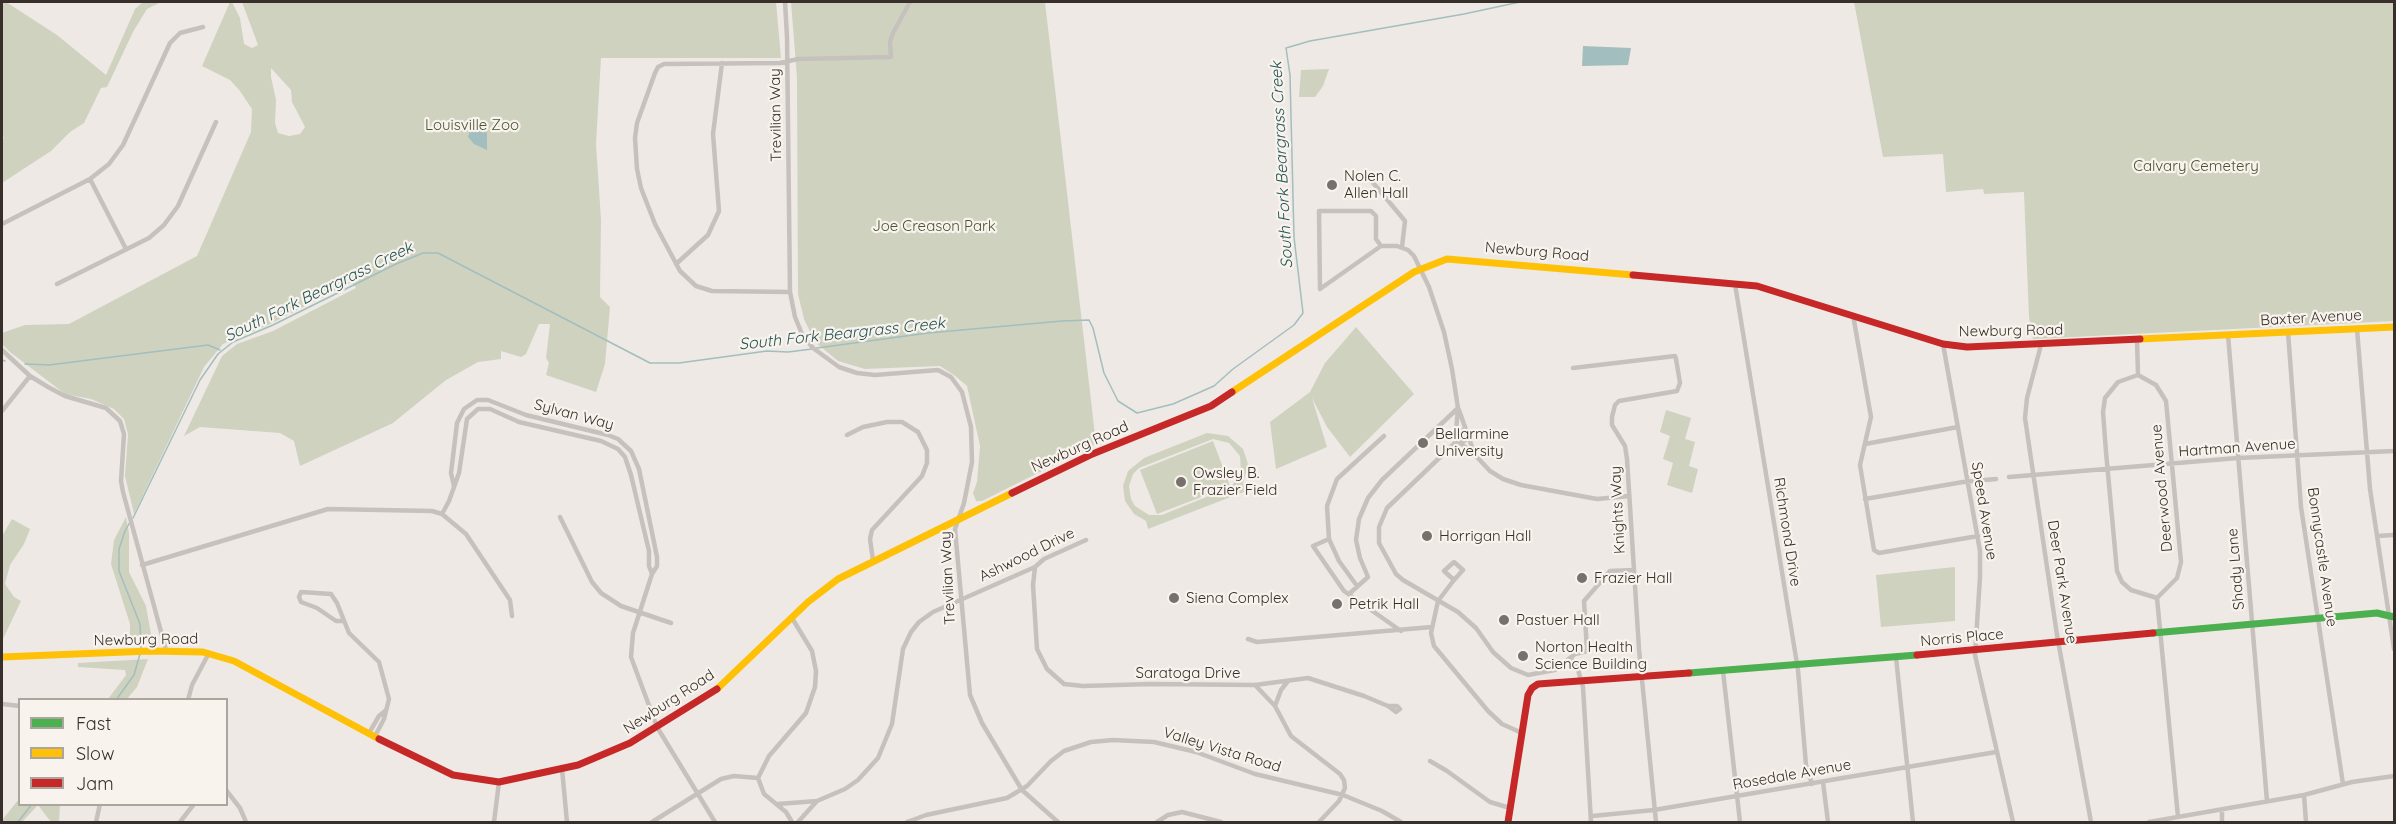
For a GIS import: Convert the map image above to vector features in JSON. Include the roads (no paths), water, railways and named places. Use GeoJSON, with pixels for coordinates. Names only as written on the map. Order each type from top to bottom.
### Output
{"type":"FeatureCollection","features":[{"type":"Feature","properties":{"kind":"main road","name":"Newburg Road"},"geometry":{"type":"LineString","coordinates":[[2,657],[166,650],[209,653],[234,661],[433,767],[470,779],[500,782],[562,769],[616,751],[720,687],[821,591],[873,560],[1090,455],[1211,406],[1420,268],[1436,262],[1454,259],[1768,288],[1943,344],[1974,348],[2228,335]]}},
{"type":"Feature","properties":{"kind":"main road","name":"Baxter Avenue"},"geometry":{"type":"LineString","coordinates":[[2228,335],[2394,327]]}},
{"type":"Feature","properties":{"kind":"main road","name":"Norris Place"},"geometry":{"type":"LineString","coordinates":[[1522,734],[1528,695],[1538,684],[1974,651],[2377,613],[2392,616]]}},
{"type":"Feature","properties":{"kind":"main road"},"geometry":{"type":"LineString","coordinates":[[1508,822],[1522,734]]}},
{"type":"Feature","properties":{"kind":"street","name":"Trevilian Way"},"geometry":{"type":"LineString","coordinates":[[785,2],[788,61],[790,292],[795,317],[802,334],[823,358],[839,367],[857,373],[875,375],[933,370],[942,372],[953,379],[962,392],[968,412],[973,448],[972,471],[955,529],[968,682],[973,705],[1022,790],[1058,822]]}},
{"type":"Feature","properties":{"kind":"street"},"geometry":{"type":"LineString","coordinates":[[790,292],[706,290],[687,279],[676,264],[648,207],[640,182],[635,152],[639,115],[658,67],[664,64],[891,57],[890,42],[893,33],[910,2]]}},
{"type":"Feature","properties":{"kind":"street"},"geometry":{"type":"LineString","coordinates":[[2,224],[90,179],[109,164],[119,152],[170,43],[180,33],[203,27]]}},
{"type":"Feature","properties":{"kind":"street"},"geometry":{"type":"LineString","coordinates":[[676,264],[708,235],[719,211],[713,134],[722,63]]}},
{"type":"Feature","properties":{"kind":"street"},"geometry":{"type":"LineString","coordinates":[[57,284],[149,238],[170,220],[216,122]]}},
{"type":"Feature","properties":{"kind":"street"},"geometry":{"type":"LineString","coordinates":[[1370,178],[1405,221],[1402,247]]}},
{"type":"Feature","properties":{"kind":"street"},"geometry":{"type":"LineString","coordinates":[[90,179],[126,249]]}},
{"type":"Feature","properties":{"kind":"street"},"geometry":{"type":"LineString","coordinates":[[1381,246],[1376,239],[1376,216],[1371,211],[1319,211],[1320,290],[1381,246],[1402,247],[1414,256],[1443,332],[1458,408],[1475,455]]}},
{"type":"Feature","properties":{"kind":"street","name":"Richmond Drive"},"geometry":{"type":"LineString","coordinates":[[1735,284],[1797,665],[1806,765],[1812,784]]}},
{"type":"Feature","properties":{"kind":"street"},"geometry":{"type":"LineString","coordinates":[[1853,315],[1871,417],[1860,465],[1875,552],[1978,536]]}},
{"type":"Feature","properties":{"kind":"street"},"geometry":{"type":"LineString","coordinates":[[2357,329],[2377,536],[2392,616],[2394,649]]}},
{"type":"Feature","properties":{"kind":"street","name":"Bonnycastle Avenue"},"geometry":{"type":"LineString","coordinates":[[2288,332],[2301,507],[2343,784]]}},
{"type":"Feature","properties":{"kind":"street","name":"Shady Lane"},"geometry":{"type":"LineString","coordinates":[[2228,335],[2267,801]]}},
{"type":"Feature","properties":{"kind":"street"},"geometry":{"type":"LineString","coordinates":[[2137,340],[2138,375],[2118,382],[2105,398],[2103,412],[2117,571],[2122,582],[2131,590],[2157,598],[2178,817]]}},
{"type":"Feature","properties":{"kind":"street","name":"Speed Avenue"},"geometry":{"type":"LineString","coordinates":[[1943,344],[1978,536],[1980,576],[1974,651],[2013,822]]}},
{"type":"Feature","properties":{"kind":"street","name":"Deer Park Avenue"},"geometry":{"type":"LineString","coordinates":[[2041,345],[2025,411],[2059,642],[2091,822]]}},
{"type":"Feature","properties":{"kind":"street"},"geometry":{"type":"LineString","coordinates":[[2,350],[30,376],[65,396],[106,408],[118,417],[124,429],[121,481],[132,530],[166,650]]}},
{"type":"Feature","properties":{"kind":"street","name":"Knights Way"},"geometry":{"type":"LineString","coordinates":[[1573,368],[1674,356],[1676,358],[1680,383],[1677,391],[1619,401],[1613,409],[1612,425],[1624,446],[1627,459],[1642,676],[1656,822]]}},
{"type":"Feature","properties":{"kind":"street","name":"Deerwood Avenue"},"geometry":{"type":"LineString","coordinates":[[2138,375],[2156,385],[2165,396],[2181,562],[2174,582],[2157,598]]}},
{"type":"Feature","properties":{"kind":"street"},"geometry":{"type":"LineString","coordinates":[[2,411],[30,376]]}},
{"type":"Feature","properties":{"kind":"street","name":"Sylvan Way"},"geometry":{"type":"LineString","coordinates":[[454,486],[451,473],[457,423],[461,412],[477,400],[488,400],[526,415],[608,435],[623,444],[636,460],[657,549],[657,566],[652,574],[639,613],[631,642],[631,657],[657,727],[715,822]]}},
{"type":"Feature","properties":{"kind":"street"},"geometry":{"type":"LineString","coordinates":[[496,412],[500,404]]}},
{"type":"Feature","properties":{"kind":"street","name":"Sylvan Way"},"geometry":{"type":"LineString","coordinates":[[442,514],[450,501],[459,473],[469,416],[474,411],[482,408],[519,422],[601,441],[618,449],[629,466],[652,574]]}},
{"type":"Feature","properties":{"kind":"street"},"geometry":{"type":"LineString","coordinates":[[1458,408],[1456,432],[1458,442],[1490,471],[1503,479],[1521,485],[1597,499],[1629,496]]}},
{"type":"Feature","properties":{"kind":"street"},"geometry":{"type":"LineString","coordinates":[[1349,594],[1368,577],[1357,550],[1356,540],[1359,519],[1368,498],[1382,480],[1458,408]]}},
{"type":"Feature","properties":{"kind":"street"},"geometry":{"type":"LineString","coordinates":[[847,435],[863,427],[887,422],[902,422],[918,432],[927,450],[927,463],[922,476],[872,530],[870,539],[873,560]]}},
{"type":"Feature","properties":{"kind":"street"},"geometry":{"type":"LineString","coordinates":[[1865,444],[1958,427]]}},
{"type":"Feature","properties":{"kind":"street"},"geometry":{"type":"LineString","coordinates":[[1456,432],[1461,429],[1467,434]]}},
{"type":"Feature","properties":{"kind":"street"},"geometry":{"type":"LineString","coordinates":[[1467,434],[1465,441],[1458,442],[1397,496],[1382,516],[1379,543],[1396,574],[1469,621],[1493,652],[1511,668],[1528,675],[1555,670],[1575,654],[1587,651],[1584,601],[1610,571],[1634,570]]}},
{"type":"Feature","properties":{"kind":"street"},"geometry":{"type":"LineString","coordinates":[[1357,586],[1339,561],[1329,539],[1326,506],[1333,488],[1344,471],[1384,436]]}},
{"type":"Feature","properties":{"kind":"street","name":"Hartman Avenue"},"geometry":{"type":"LineString","coordinates":[[2009,477],[2238,458],[2394,451]]}},
{"type":"Feature","properties":{"kind":"street"},"geometry":{"type":"LineString","coordinates":[[1865,499],[1968,481],[1996,479]]}},
{"type":"Feature","properties":{"kind":"street"},"geometry":{"type":"LineString","coordinates":[[142,564],[328,509],[416,510],[442,514],[470,539],[510,600],[512,616]]}},
{"type":"Feature","properties":{"kind":"street"},"geometry":{"type":"LineString","coordinates":[[560,517],[596,587],[614,603],[671,623]]}},
{"type":"Feature","properties":{"kind":"street"},"geometry":{"type":"LineString","coordinates":[[2377,536],[2394,535]]}},
{"type":"Feature","properties":{"kind":"street"},"geometry":{"type":"LineString","coordinates":[[646,540],[654,539]]}},
{"type":"Feature","properties":{"kind":"street"},"geometry":{"type":"LineString","coordinates":[[1329,539],[1313,546],[1338,583],[1349,594],[1401,631]]}},
{"type":"Feature","properties":{"kind":"street","name":"Ashwood Drive"},"geometry":{"type":"LineString","coordinates":[[776,804],[817,801],[845,789],[874,764],[892,724],[902,654],[908,638],[923,619],[1035,567],[1044,559],[1086,540]]}},
{"type":"Feature","properties":{"kind":"street","name":"Saratoga Drive"},"geometry":{"type":"LineString","coordinates":[[1035,567],[1033,585],[1036,641],[1040,657],[1047,669],[1064,684],[1083,686],[1255,685],[1275,706],[1291,736],[1340,774],[1346,784],[1343,795]]}},
{"type":"Feature","properties":{"kind":"street"},"geometry":{"type":"LineString","coordinates":[[1454,580],[1438,600],[1431,636],[1437,651],[1488,711],[1502,723],[1522,734]]}},
{"type":"Feature","properties":{"kind":"street"},"geometry":{"type":"LineString","coordinates":[[343,621],[336,621],[317,608],[301,602],[299,594],[303,591],[331,594],[349,633],[379,662],[389,695],[384,719],[372,735]]}},
{"type":"Feature","properties":{"kind":"street"},"geometry":{"type":"LineString","coordinates":[[792,618],[812,651],[816,687],[806,713],[769,756],[758,778],[764,794],[786,812],[792,822]]}},
{"type":"Feature","properties":{"kind":"street"},"geometry":{"type":"LineString","coordinates":[[1248,639],[1257,642],[1432,627]]}},
{"type":"Feature","properties":{"kind":"street"},"geometry":{"type":"LineString","coordinates":[[188,698],[192,685],[209,653]]}},
{"type":"Feature","properties":{"kind":"street"},"geometry":{"type":"LineString","coordinates":[[1896,657],[1914,822]]}},
{"type":"Feature","properties":{"kind":"street"},"geometry":{"type":"LineString","coordinates":[[1570,658],[1576,663],[1582,681],[1591,822]]}},
{"type":"Feature","properties":{"kind":"street"},"geometry":{"type":"LineString","coordinates":[[1723,670],[1740,822]]}},
{"type":"Feature","properties":{"kind":"street"},"geometry":{"type":"LineString","coordinates":[[1255,685],[1304,677],[1319,680],[1388,706]]}},
{"type":"Feature","properties":{"kind":"street"},"geometry":{"type":"LineString","coordinates":[[1275,706],[1281,690],[1288,681]]}},
{"type":"Feature","properties":{"kind":"street"},"geometry":{"type":"LineString","coordinates":[[2,704],[18,706]]}},
{"type":"Feature","properties":{"kind":"street","name":"Valley Vista Road"},"geometry":{"type":"LineString","coordinates":[[907,822],[926,815],[1007,798],[1022,790],[1064,751],[1091,742],[1113,740],[1134,740],[1196,752],[1264,777],[1343,795],[1401,822]]}},
{"type":"Feature","properties":{"kind":"street","name":"Rosedale Avenue"},"geometry":{"type":"LineString","coordinates":[[1592,816],[1654,810],[1737,797],[1996,752]]}},
{"type":"Feature","properties":{"kind":"street"},"geometry":{"type":"LineString","coordinates":[[1430,761],[1490,802],[1510,808]]}},
{"type":"Feature","properties":{"kind":"street"},"geometry":{"type":"LineString","coordinates":[[562,769],[567,822]]}},
{"type":"Feature","properties":{"kind":"street"},"geometry":{"type":"LineString","coordinates":[[2149,822],[2304,795],[2343,784],[2394,776]]}},
{"type":"Feature","properties":{"kind":"street"},"geometry":{"type":"LineString","coordinates":[[652,822],[725,778],[758,778]]}},
{"type":"Feature","properties":{"kind":"street"},"geometry":{"type":"LineString","coordinates":[[494,822],[500,782]]}},
{"type":"Feature","properties":{"kind":"street"},"geometry":{"type":"LineString","coordinates":[[1823,782],[1828,822]]}},
{"type":"Feature","properties":{"kind":"street"},"geometry":{"type":"LineString","coordinates":[[228,793],[240,808],[246,822]]}},
{"type":"Feature","properties":{"kind":"street"},"geometry":{"type":"LineString","coordinates":[[1319,822],[1333,810],[1343,795]]}},
{"type":"Feature","properties":{"kind":"street"},"geometry":{"type":"LineString","coordinates":[[2304,795],[2306,822]]}},
{"type":"Feature","properties":{"kind":"street","name":"Ashwood Drive"},"geometry":{"type":"LineString","coordinates":[[798,822],[817,801]]}},
{"type":"Feature","properties":{"kind":"street"},"geometry":{"type":"LineString","coordinates":[[96,822],[100,806]]}},
{"type":"Feature","properties":{"kind":"street"},"geometry":{"type":"LineString","coordinates":[[180,822],[192,806]]}},
{"type":"Feature","properties":{"kind":"street"},"geometry":{"type":"LineString","coordinates":[[2222,810],[2222,822]]}},
{"type":"Feature","properties":{"kind":"street"},"geometry":{"type":"LineString","coordinates":[[1157,822],[1168,815],[1182,812],[1221,822]]}},
{"type":"Feature","properties":{"kind":"water"},"geometry":{"type":"Polygon","coordinates":[[[1583,46],[1631,48],[1628,65],[1582,66],[1583,46]]]}},
{"type":"Feature","properties":{"kind":"water"},"geometry":{"type":"Polygon","coordinates":[[[485,126],[487,150],[474,144],[468,137],[470,130],[485,126]]]}},
{"type":"Feature","properties":{"kind":"waterway","name":"South Fork Beargrass Creek"},"geometry":{"type":"LineString","coordinates":[[817,348],[928,333],[1089,320],[1104,373],[1118,401],[1137,413],[1173,404],[1214,386],[1233,369],[1294,325],[1303,313],[1294,237],[1290,75],[1286,48],[1310,41],[1520,2]]}},
{"type":"Feature","properties":{"kind":"waterway","name":"South Fork Beargrass Creek"},"geometry":{"type":"LineString","coordinates":[[133,518],[200,380],[218,354],[233,342],[423,253],[438,253],[650,363],[679,363],[767,351],[788,352],[812,349]]}},
{"type":"Feature","properties":{"kind":"waterway"},"geometry":{"type":"LineString","coordinates":[[25,364],[49,365],[208,345],[220,350]]}},
{"type":"Feature","properties":{"kind":"waterway","name":"South Fork Beargrass Creek"},"geometry":{"type":"LineString","coordinates":[[130,522],[119,549],[119,571],[140,624],[141,649]]}},
{"type":"Feature","properties":{"kind":"waterway","name":"South Fork Beargrass Creek"},"geometry":{"type":"LineString","coordinates":[[117,698],[134,675],[140,654]]}},
{"type":"Feature","properties":{"kind":"waterway","name":"South Fork Beargrass Creek"},"geometry":{"type":"LineString","coordinates":[[18,822],[30,806]]}},
{"type":"Feature","properties":{"kind":"place","name":"Nolen C. Allen Hall"},"geometry":{"type":"Point","coordinates":[1332,185]}},
{"type":"Feature","properties":{"kind":"place","name":"Bellarmine University"},"geometry":{"type":"Point","coordinates":[1423,443]}},
{"type":"Feature","properties":{"kind":"place","name":"Owsley B. Frazier Field"},"geometry":{"type":"Point","coordinates":[1181,482]}},
{"type":"Feature","properties":{"kind":"place","name":"Horrigan Hall"},"geometry":{"type":"Point","coordinates":[1427,536]}},
{"type":"Feature","properties":{"kind":"place","name":"Frazier Hall"},"geometry":{"type":"Point","coordinates":[1582,578]}},
{"type":"Feature","properties":{"kind":"place","name":"Siena Complex"},"geometry":{"type":"Point","coordinates":[1174,598]}},
{"type":"Feature","properties":{"kind":"place","name":"Petrik Hall"},"geometry":{"type":"Point","coordinates":[1337,604]}},
{"type":"Feature","properties":{"kind":"place","name":"Pastuer Hall"},"geometry":{"type":"Point","coordinates":[1504,620]}},
{"type":"Feature","properties":{"kind":"place","name":"Norton Health Science Building"},"geometry":{"type":"Point","coordinates":[1523,656]}},
{"type":"Feature","properties":{"kind":"park label","name":"Louisville Zoo"},"geometry":{"type":"Point","coordinates":[472,125]}},
{"type":"Feature","properties":{"kind":"park label","name":"Calvary Cemetery"},"geometry":{"type":"Point","coordinates":[2196,166]}},
{"type":"Feature","properties":{"kind":"park label","name":"Joe Creason Park"},"geometry":{"type":"Point","coordinates":[934,226]}}]}
